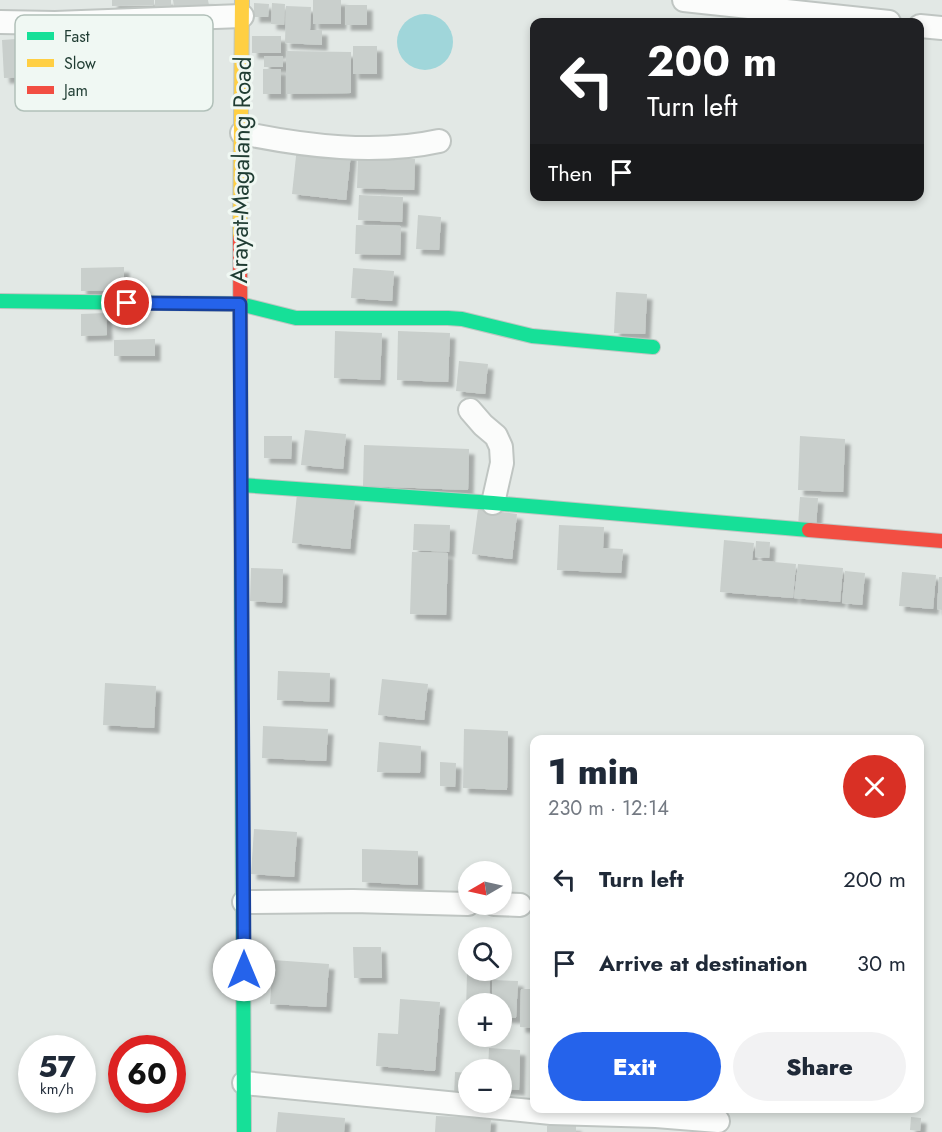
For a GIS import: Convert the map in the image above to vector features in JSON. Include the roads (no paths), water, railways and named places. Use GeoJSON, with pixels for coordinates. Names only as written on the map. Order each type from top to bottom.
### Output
{"type":"FeatureCollection","features":[{"type":"Feature","properties":{"kind":"street"},"geometry":{"type":"LineString","coordinates":[[684,0],[852,18]]}},
{"type":"Feature","properties":{"kind":"street"},"geometry":{"type":"LineString","coordinates":[[155,15],[242,8]]}},
{"type":"Feature","properties":{"kind":"street","name":"Arayat-Magalang Road"},"geometry":{"type":"LineString","coordinates":[[242,8],[240,304],[244,1132]]}},
{"type":"Feature","properties":{"kind":"street"},"geometry":{"type":"LineString","coordinates":[[0,22],[15,22]]}},
{"type":"Feature","properties":{"kind":"street"},"geometry":{"type":"LineString","coordinates":[[924,26],[942,28]]}},
{"type":"Feature","properties":{"kind":"street"},"geometry":{"type":"LineString","coordinates":[[242,133],[279,141],[346,146],[420,146],[440,141]]}},
{"type":"Feature","properties":{"kind":"street"},"geometry":{"type":"LineString","coordinates":[[0,301],[240,304],[296,318],[455,318],[532,336],[653,347]]}},
{"type":"Feature","properties":{"kind":"street"},"geometry":{"type":"LineString","coordinates":[[470,410],[496,436],[501,447],[502,464],[494,503]]}},
{"type":"Feature","properties":{"kind":"street"},"geometry":{"type":"LineString","coordinates":[[241,485],[494,503],[942,541]]}},
{"type":"Feature","properties":{"kind":"street"},"geometry":{"type":"LineString","coordinates":[[244,902],[352,901],[458,904]]}},
{"type":"Feature","properties":{"kind":"street"},"geometry":{"type":"LineString","coordinates":[[512,905],[520,905]]}},
{"type":"Feature","properties":{"kind":"street"},"geometry":{"type":"LineString","coordinates":[[244,1083],[530,1111]]}},
{"type":"Feature","properties":{"kind":"street"},"geometry":{"type":"LineString","coordinates":[[551,1113],[656,1124],[718,1120]]}},
{"type":"Feature","properties":{"kind":"water"},"geometry":{"type":"Polygon","coordinates":[[[425,14],[436,16],[445,22],[451,31],[453,42],[451,53],[445,62],[436,68],[425,70],[414,68],[405,62],[399,53],[397,42],[399,31],[405,22],[414,16],[425,14]]]}}]}
